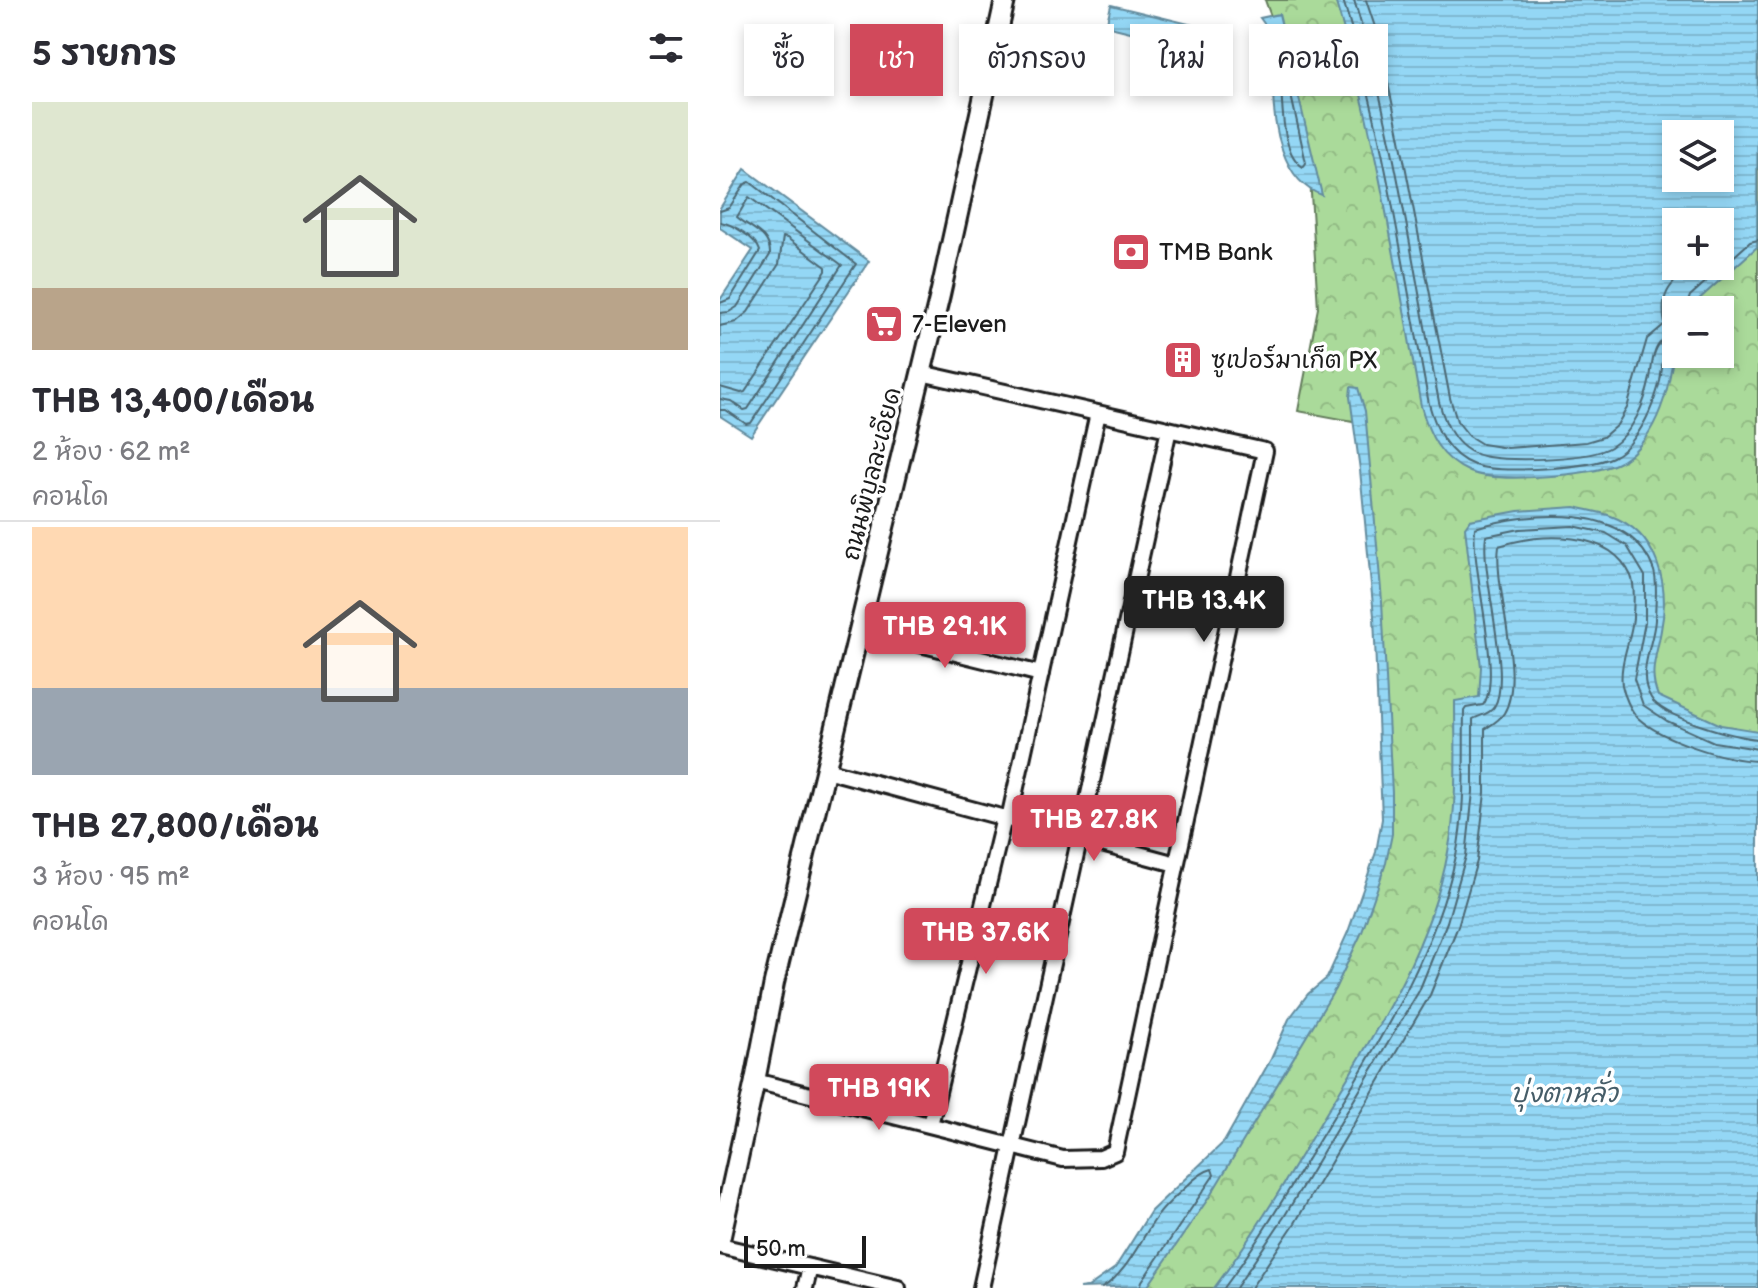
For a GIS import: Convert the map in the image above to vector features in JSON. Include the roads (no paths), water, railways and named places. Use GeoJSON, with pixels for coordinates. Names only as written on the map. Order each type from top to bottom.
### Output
{"type":"FeatureCollection","features":[{"type":"Feature","properties":{"kind":"street","name":"ถนนพิบูลละเอียด"},"geometry":{"type":"LineString","coordinates":[[720,1243],[774,983],[921,373],[1005,0]]}},
{"type":"Feature","properties":{"kind":"street"},"geometry":{"type":"LineString","coordinates":[[755,1081],[1063,1159],[1101,1158],[1115,1152],[1265,451],[921,373]]}},
{"type":"Feature","properties":{"kind":"street"},"geometry":{"type":"LineString","coordinates":[[930,1125],[1007,819],[1098,413]]}},
{"type":"Feature","properties":{"kind":"street"},"geometry":{"type":"LineString","coordinates":[[981,1288],[1169,429]]}},
{"type":"Feature","properties":{"kind":"street"},"geometry":{"type":"LineString","coordinates":[[859,629],[1041,674]]}},
{"type":"Feature","properties":{"kind":"street"},"geometry":{"type":"LineString","coordinates":[[826,770],[1176,864]]}},
{"type":"Feature","properties":{"kind":"street"},"geometry":{"type":"LineString","coordinates":[[720,1243],[898,1288]]}},
{"type":"Feature","properties":{"kind":"street"},"geometry":{"type":"LineString","coordinates":[[805,1288],[810,1267]]}},
{"type":"Feature","properties":{"kind":"water"},"geometry":{"type":"Polygon","coordinates":[[[1335,0],[1758,0],[1757,247],[1734,268],[1734,208],[1662,208],[1662,280],[1720,280],[1703,296],[1662,296],[1662,368],[1671,368],[1669,381],[1650,431],[1638,448],[1622,461],[1604,468],[1565,475],[1500,477],[1470,472],[1460,467],[1437,445],[1421,406],[1384,201],[1361,96],[1388,96],[1388,24],[1342,24],[1335,0]]]}},
{"type":"Feature","properties":{"kind":"water"},"geometry":{"type":"Polygon","coordinates":[[[1111,5],[1189,24],[1130,24],[1130,32],[1114,28],[1114,24],[1106,24],[1111,5]]]}},
{"type":"Feature","properties":{"kind":"water"},"geometry":{"type":"Polygon","coordinates":[[[1279,14],[1281,24],[1264,24],[1260,18],[1279,14]]]}},
{"type":"Feature","properties":{"kind":"water"},"geometry":{"type":"Polygon","coordinates":[[[1274,96],[1298,96],[1322,195],[1297,178],[1289,165],[1282,150],[1274,96]]]}},
{"type":"Feature","properties":{"kind":"water"},"geometry":{"type":"Polygon","coordinates":[[[745,169],[869,261],[751,436],[720,416],[720,300],[753,250],[720,228],[720,208],[745,169]]]}},
{"type":"Feature","properties":{"kind":"water"},"geometry":{"type":"Polygon","coordinates":[[[1351,387],[1358,388],[1365,411],[1382,601],[1392,793],[1392,834],[1386,863],[1362,932],[1335,989],[1210,1196],[1148,1286],[1079,1288],[1088,1287],[1115,1268],[1151,1211],[1224,1142],[1271,1059],[1289,1019],[1308,994],[1327,978],[1348,932],[1376,852],[1382,819],[1374,616],[1351,387]]]}},
{"type":"Feature","properties":{"kind":"water","name":"บุ่งตาหลั่ว"},"geometry":{"type":"Polygon","coordinates":[[[1575,507],[1627,524],[1640,535],[1657,562],[1664,596],[1654,671],[1658,696],[1721,725],[1758,731],[1758,1288],[1214,1288],[1270,1206],[1380,1024],[1414,958],[1440,888],[1453,815],[1455,701],[1479,697],[1481,667],[1465,527],[1470,520],[1518,511],[1575,507]]]}},
{"type":"Feature","properties":{"kind":"place","name":"TMB Bank"},"geometry":{"type":"Point","coordinates":[1131,252]}},
{"type":"Feature","properties":{"kind":"place","name":"7-Eleven"},"geometry":{"type":"Point","coordinates":[884,324]}},
{"type":"Feature","properties":{"kind":"place","name":"ซูเปอร์มาเก็ต PX"},"geometry":{"type":"Point","coordinates":[1183,360]}}]}
